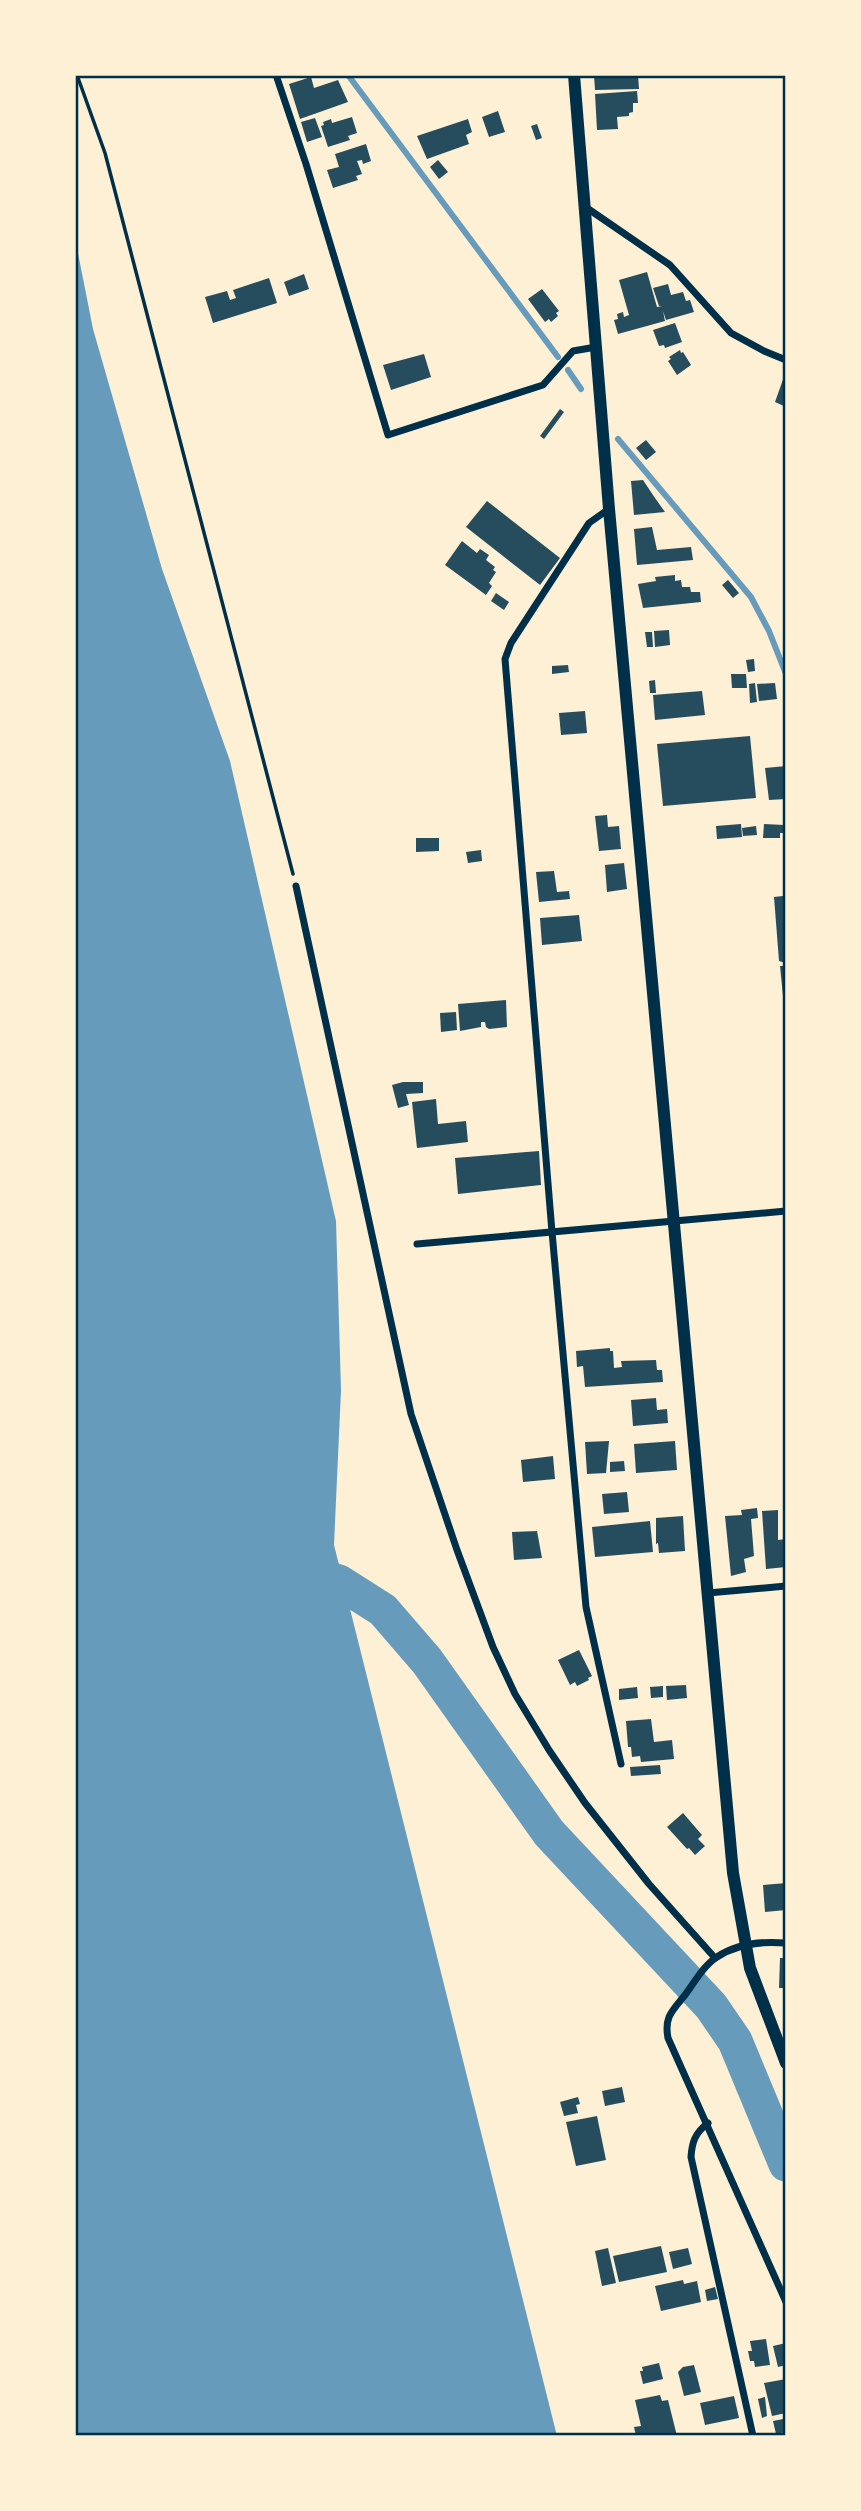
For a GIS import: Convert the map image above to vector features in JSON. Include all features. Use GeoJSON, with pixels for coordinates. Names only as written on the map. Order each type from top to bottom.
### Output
{"type":"FeatureCollection","features":[{"type":"Feature","properties":{"kind":"main road"},"geometry":{"type":"LineString","coordinates":[[574,75],[609,509],[733,1873],[750,1968],[786,2063]]}},
{"type":"Feature","properties":{"kind":"street"},"geometry":{"type":"LineString","coordinates":[[276,75],[306,164],[388,435],[543,385],[573,351],[597,347]]}},
{"type":"Feature","properties":{"kind":"street"},"geometry":{"type":"LineString","coordinates":[[584,205],[670,265],[732,333],[764,351],[786,359]]}},
{"type":"Feature","properties":{"kind":"street"},"geometry":{"type":"LineString","coordinates":[[609,509],[589,523],[512,643],[505,659],[586,1607],[621,1764]]}},
{"type":"Feature","properties":{"kind":"street"},"geometry":{"type":"LineString","coordinates":[[296,886],[411,1414],[493,1647],[515,1694],[585,1803],[649,1884],[715,1958]]}},
{"type":"Feature","properties":{"kind":"street"},"geometry":{"type":"LineString","coordinates":[[417,1244],[786,1211]]}},
{"type":"Feature","properties":{"kind":"street"},"geometry":{"type":"LineString","coordinates":[[708,1593],[786,1586]]}},
{"type":"Feature","properties":{"kind":"street"},"geometry":{"type":"LineString","coordinates":[[786,1943],[744,1945],[715,1958],[665,2023],[668,2038],[786,2302]]}},
{"type":"Feature","properties":{"kind":"street"},"geometry":{"type":"LineString","coordinates":[[708,2123],[692,2141],[691,2157],[753,2436]]}},
{"type":"Feature","properties":{"kind":"path"},"geometry":{"type":"LineString","coordinates":[[77,75],[105,153],[296,886]]}},
{"type":"Feature","properties":{"kind":"water"},"geometry":{"type":"Polygon","coordinates":[[[75,238],[93,329],[162,569],[230,761],[336,1221],[341,1390],[334,1545],[557,2436],[75,2436],[75,238]]]}},
{"type":"Feature","properties":{"kind":"building"},"geometry":{"type":"Polygon","coordinates":[[[594,75],[638,75],[639,89],[595,90],[594,75]]]}},
{"type":"Feature","properties":{"kind":"building"},"geometry":{"type":"Polygon","coordinates":[[[311,77],[314,88],[338,80],[348,102],[300,119],[289,84],[311,77]]]}},
{"type":"Feature","properties":{"kind":"building"},"geometry":{"type":"Polygon","coordinates":[[[637,91],[638,103],[633,103],[633,112],[629,113],[629,116],[617,117],[618,129],[597,130],[595,94],[637,91]]]}},
{"type":"Feature","properties":{"kind":"building"},"geometry":{"type":"Polygon","coordinates":[[[498,111],[505,132],[489,137],[482,117],[498,111]]]}},
{"type":"Feature","properties":{"kind":"building"},"geometry":{"type":"Polygon","coordinates":[[[352,117],[357,133],[348,136],[350,140],[328,147],[321,126],[324,125],[323,122],[331,119],[332,123],[352,117]]]}},
{"type":"Feature","properties":{"kind":"building"},"geometry":{"type":"Polygon","coordinates":[[[315,118],[322,137],[307,142],[301,122],[315,118]]]}},
{"type":"Feature","properties":{"kind":"building"},"geometry":{"type":"Polygon","coordinates":[[[468,119],[472,132],[466,135],[469,144],[427,159],[417,136],[468,119]]]}},
{"type":"Feature","properties":{"kind":"building"},"geometry":{"type":"Polygon","coordinates":[[[537,124],[542,138],[536,140],[531,126],[537,124]]]}},
{"type":"Feature","properties":{"kind":"building"},"geometry":{"type":"Polygon","coordinates":[[[366,144],[371,161],[363,164],[362,160],[357,161],[362,174],[356,176],[358,180],[333,188],[327,170],[339,167],[335,154],[366,144]]]}},
{"type":"Feature","properties":{"kind":"building"},"geometry":{"type":"Polygon","coordinates":[[[438,160],[448,172],[439,179],[430,167],[438,160]]]}},
{"type":"Feature","properties":{"kind":"building"},"geometry":{"type":"Polygon","coordinates":[[[647,272],[657,307],[662,306],[659,306],[653,288],[668,284],[671,295],[683,292],[686,301],[690,300],[694,312],[666,320],[663,311],[665,321],[618,334],[614,320],[618,319],[617,314],[623,312],[624,317],[629,315],[619,280],[647,272]]]}},
{"type":"Feature","properties":{"kind":"building"},"geometry":{"type":"Polygon","coordinates":[[[304,274],[309,289],[289,296],[284,282],[304,274]]]}},
{"type":"Feature","properties":{"kind":"building"},"geometry":{"type":"Polygon","coordinates":[[[269,278],[277,303],[213,323],[205,297],[227,291],[230,300],[236,298],[233,290],[269,278]]]}},
{"type":"Feature","properties":{"kind":"building"},"geometry":{"type":"Polygon","coordinates":[[[542,289],[559,311],[556,313],[558,316],[551,322],[549,319],[545,322],[528,299],[542,289]]]}},
{"type":"Feature","properties":{"kind":"building"},"geometry":{"type":"Polygon","coordinates":[[[675,323],[682,342],[665,348],[664,345],[659,346],[653,330],[675,323]]]}},
{"type":"Feature","properties":{"kind":"building"},"geometry":{"type":"Polygon","coordinates":[[[680,350],[691,365],[677,375],[668,361],[671,359],[669,357],[680,350]]]}},
{"type":"Feature","properties":{"kind":"building"},"geometry":{"type":"Polygon","coordinates":[[[424,354],[431,377],[391,390],[383,365],[424,354]]]}},
{"type":"Feature","properties":{"kind":"building"},"geometry":{"type":"Polygon","coordinates":[[[786,371],[786,407],[775,402],[786,371]]]}},
{"type":"Feature","properties":{"kind":"building"},"geometry":{"type":"Polygon","coordinates":[[[560,409],[564,412],[544,439],[540,436],[560,409]]]}},
{"type":"Feature","properties":{"kind":"building"},"geometry":{"type":"Polygon","coordinates":[[[646,440],[656,452],[646,460],[636,448],[646,440]]]}},
{"type":"Feature","properties":{"kind":"building"},"geometry":{"type":"Polygon","coordinates":[[[643,480],[665,512],[634,515],[631,481],[643,480]]]}},
{"type":"Feature","properties":{"kind":"building"},"geometry":{"type":"Polygon","coordinates":[[[487,501],[560,558],[540,585],[466,527],[487,501]]]}},
{"type":"Feature","properties":{"kind":"building"},"geometry":{"type":"Polygon","coordinates":[[[652,527],[657,550],[691,547],[693,560],[637,565],[634,529],[652,527]]]}},
{"type":"Feature","properties":{"kind":"building"},"geometry":{"type":"Polygon","coordinates":[[[462,541],[477,553],[480,549],[489,555],[486,560],[495,567],[493,570],[496,572],[489,583],[492,586],[486,595],[445,565],[462,541]]]}},
{"type":"Feature","properties":{"kind":"building"},"geometry":{"type":"Polygon","coordinates":[[[675,575],[675,581],[681,580],[682,587],[690,587],[691,592],[700,592],[701,602],[643,608],[638,584],[656,581],[655,577],[675,575]]]}},
{"type":"Feature","properties":{"kind":"building"},"geometry":{"type":"Polygon","coordinates":[[[728,580],[739,593],[733,598],[722,585],[728,580]]]}},
{"type":"Feature","properties":{"kind":"building"},"geometry":{"type":"Polygon","coordinates":[[[496,593],[509,602],[504,610],[491,601],[496,593]]]}},
{"type":"Feature","properties":{"kind":"building"},"geometry":{"type":"Polygon","coordinates":[[[669,630],[670,645],[655,647],[654,631],[669,630]]]}},
{"type":"Feature","properties":{"kind":"building"},"geometry":{"type":"Polygon","coordinates":[[[645,632],[652,632],[653,647],[647,647],[645,632]]]}},
{"type":"Feature","properties":{"kind":"building"},"geometry":{"type":"Polygon","coordinates":[[[754,659],[755,671],[748,672],[746,660],[754,659]]]}},
{"type":"Feature","properties":{"kind":"building"},"geometry":{"type":"Polygon","coordinates":[[[568,665],[569,672],[552,674],[552,666],[568,665]]]}},
{"type":"Feature","properties":{"kind":"building"},"geometry":{"type":"Polygon","coordinates":[[[731,674],[746,674],[747,688],[732,688],[731,674]]]}},
{"type":"Feature","properties":{"kind":"building"},"geometry":{"type":"Polygon","coordinates":[[[655,680],[656,693],[650,693],[649,681],[655,680]]]}},
{"type":"Feature","properties":{"kind":"building"},"geometry":{"type":"Polygon","coordinates":[[[755,683],[757,702],[750,703],[749,684],[755,683]]]}},
{"type":"Feature","properties":{"kind":"building"},"geometry":{"type":"Polygon","coordinates":[[[775,683],[777,699],[759,701],[757,684],[775,683]]]}},
{"type":"Feature","properties":{"kind":"building"},"geometry":{"type":"Polygon","coordinates":[[[702,691],[705,715],[655,720],[653,695],[702,691]]]}},
{"type":"Feature","properties":{"kind":"building"},"geometry":{"type":"Polygon","coordinates":[[[585,711],[587,733],[561,735],[559,713],[585,711]]]}},
{"type":"Feature","properties":{"kind":"building"},"geometry":{"type":"Polygon","coordinates":[[[750,736],[756,798],[663,806],[657,744],[750,736]]]}},
{"type":"Feature","properties":{"kind":"building"},"geometry":{"type":"Polygon","coordinates":[[[786,766],[786,799],[769,800],[765,768],[786,766]]]}},
{"type":"Feature","properties":{"kind":"building"},"geometry":{"type":"Polygon","coordinates":[[[607,815],[608,827],[619,826],[621,849],[599,851],[595,816],[607,815]]]}},
{"type":"Feature","properties":{"kind":"building"},"geometry":{"type":"Polygon","coordinates":[[[741,824],[742,837],[717,839],[716,826],[741,824]]]}},
{"type":"Feature","properties":{"kind":"building"},"geometry":{"type":"Polygon","coordinates":[[[764,824],[784,825],[784,833],[780,833],[780,838],[763,838],[764,824]]]}},
{"type":"Feature","properties":{"kind":"building"},"geometry":{"type":"Polygon","coordinates":[[[756,826],[757,835],[743,836],[742,828],[756,826]]]}},
{"type":"Feature","properties":{"kind":"building"},"geometry":{"type":"Polygon","coordinates":[[[416,838],[439,838],[439,851],[416,852],[416,838]]]}},
{"type":"Feature","properties":{"kind":"building"},"geometry":{"type":"Polygon","coordinates":[[[481,850],[482,861],[468,863],[466,852],[481,850]]]}},
{"type":"Feature","properties":{"kind":"building"},"geometry":{"type":"Polygon","coordinates":[[[624,863],[627,889],[607,892],[605,865],[624,863]]]}},
{"type":"Feature","properties":{"kind":"building"},"geometry":{"type":"Polygon","coordinates":[[[554,871],[557,892],[569,891],[570,899],[539,902],[536,872],[554,871]]]}},
{"type":"Feature","properties":{"kind":"building"},"geometry":{"type":"Polygon","coordinates":[[[774,897],[786,898],[786,962],[779,961],[774,897]]]}},
{"type":"Feature","properties":{"kind":"building"},"geometry":{"type":"Polygon","coordinates":[[[579,915],[582,941],[542,945],[540,918],[579,915]]]}},
{"type":"Feature","properties":{"kind":"building"},"geometry":{"type":"Polygon","coordinates":[[[780,966],[786,966],[786,1006],[784,1006],[780,966]]]}},
{"type":"Feature","properties":{"kind":"building"},"geometry":{"type":"Polygon","coordinates":[[[506,1000],[507,1027],[489,1029],[485,1022],[481,1022],[481,1027],[460,1031],[458,1004],[506,1000]]]}},
{"type":"Feature","properties":{"kind":"building"},"geometry":{"type":"Polygon","coordinates":[[[456,1012],[457,1030],[441,1032],[440,1013],[456,1012]]]}},
{"type":"Feature","properties":{"kind":"building"},"geometry":{"type":"Polygon","coordinates":[[[423,1082],[423,1093],[406,1094],[409,1105],[398,1108],[392,1085],[423,1082]]]}},
{"type":"Feature","properties":{"kind":"building"},"geometry":{"type":"Polygon","coordinates":[[[436,1099],[438,1124],[466,1121],[468,1142],[417,1148],[412,1102],[436,1099]]]}},
{"type":"Feature","properties":{"kind":"building"},"geometry":{"type":"Polygon","coordinates":[[[539,1151],[541,1185],[458,1194],[455,1158],[539,1151]]]}},
{"type":"Feature","properties":{"kind":"building"},"geometry":{"type":"Polygon","coordinates":[[[610,1348],[610,1351],[613,1351],[614,1368],[622,1367],[621,1361],[656,1360],[657,1370],[662,1370],[663,1382],[585,1387],[583,1366],[577,1367],[576,1351],[610,1348]]]}},
{"type":"Feature","properties":{"kind":"building"},"geometry":{"type":"Polygon","coordinates":[[[656,1398],[657,1410],[667,1409],[668,1423],[633,1426],[631,1400],[656,1398]]]}},
{"type":"Feature","properties":{"kind":"building"},"geometry":{"type":"Polygon","coordinates":[[[609,1441],[606,1473],[587,1474],[585,1442],[609,1441]]]}},
{"type":"Feature","properties":{"kind":"building"},"geometry":{"type":"Polygon","coordinates":[[[675,1441],[677,1470],[636,1473],[634,1444],[675,1441]]]}},
{"type":"Feature","properties":{"kind":"building"},"geometry":{"type":"Polygon","coordinates":[[[553,1456],[555,1479],[523,1482],[521,1460],[553,1456]]]}},
{"type":"Feature","properties":{"kind":"building"},"geometry":{"type":"Polygon","coordinates":[[[624,1461],[625,1471],[610,1472],[610,1462],[624,1461]]]}},
{"type":"Feature","properties":{"kind":"building"},"geometry":{"type":"Polygon","coordinates":[[[627,1492],[629,1512],[604,1514],[602,1494],[627,1492]]]}},
{"type":"Feature","properties":{"kind":"building"},"geometry":{"type":"Polygon","coordinates":[[[757,1508],[758,1518],[751,1519],[754,1556],[744,1559],[746,1572],[731,1576],[725,1516],[742,1515],[741,1510],[757,1508]]]}},
{"type":"Feature","properties":{"kind":"building"},"geometry":{"type":"Polygon","coordinates":[[[778,1510],[778,1540],[786,1539],[786,1567],[766,1569],[762,1511],[778,1510]]]}},
{"type":"Feature","properties":{"kind":"building"},"geometry":{"type":"Polygon","coordinates":[[[683,1516],[685,1551],[659,1553],[658,1543],[656,1544],[656,1518],[683,1516]]]}},
{"type":"Feature","properties":{"kind":"building"},"geometry":{"type":"Polygon","coordinates":[[[650,1521],[653,1552],[595,1557],[592,1527],[650,1521]]]}},
{"type":"Feature","properties":{"kind":"building"},"geometry":{"type":"Polygon","coordinates":[[[537,1531],[542,1558],[514,1560],[512,1532],[537,1531]]]}},
{"type":"Feature","properties":{"kind":"building"},"geometry":{"type":"Polygon","coordinates":[[[579,1650],[592,1676],[577,1686],[575,1682],[570,1685],[558,1660],[579,1650]]]}},
{"type":"Feature","properties":{"kind":"building"},"geometry":{"type":"Polygon","coordinates":[[[686,1685],[687,1698],[667,1700],[666,1686],[686,1685]]]}},
{"type":"Feature","properties":{"kind":"building"},"geometry":{"type":"Polygon","coordinates":[[[663,1686],[663,1697],[651,1698],[650,1687],[663,1686]]]}},
{"type":"Feature","properties":{"kind":"building"},"geometry":{"type":"Polygon","coordinates":[[[637,1687],[638,1698],[619,1700],[619,1689],[637,1687]]]}},
{"type":"Feature","properties":{"kind":"building"},"geometry":{"type":"Polygon","coordinates":[[[651,1719],[654,1742],[672,1740],[674,1759],[641,1762],[640,1756],[632,1757],[631,1747],[628,1747],[626,1721],[651,1719]]]}},
{"type":"Feature","properties":{"kind":"building"},"geometry":{"type":"Polygon","coordinates":[[[660,1765],[661,1774],[631,1776],[630,1767],[660,1765]]]}},
{"type":"Feature","properties":{"kind":"building"},"geometry":{"type":"Polygon","coordinates":[[[683,1813],[702,1835],[698,1839],[705,1846],[695,1855],[667,1827],[683,1813]]]}},
{"type":"Feature","properties":{"kind":"building"},"geometry":{"type":"Polygon","coordinates":[[[786,1883],[786,1910],[765,1912],[763,1885],[786,1883]]]}},
{"type":"Feature","properties":{"kind":"building"},"geometry":{"type":"Polygon","coordinates":[[[780,1958],[786,1958],[786,1988],[779,1988],[780,1958]]]}},
{"type":"Feature","properties":{"kind":"building"},"geometry":{"type":"Polygon","coordinates":[[[622,2087],[625,2102],[605,2106],[602,2091],[622,2087]]]}},
{"type":"Feature","properties":{"kind":"building"},"geometry":{"type":"Polygon","coordinates":[[[578,2097],[578,2113],[564,2116],[560,2102],[578,2097]]]}},
{"type":"Feature","properties":{"kind":"building"},"geometry":{"type":"Polygon","coordinates":[[[597,2116],[606,2160],[576,2166],[566,2122],[597,2116]]]}},
{"type":"Feature","properties":{"kind":"building"},"geometry":{"type":"Polygon","coordinates":[[[661,2246],[667,2272],[619,2282],[613,2256],[661,2246]]]}},
{"type":"Feature","properties":{"kind":"building"},"geometry":{"type":"Polygon","coordinates":[[[608,2248],[616,2283],[602,2286],[595,2251],[608,2248]]]}},
{"type":"Feature","properties":{"kind":"building"},"geometry":{"type":"Polygon","coordinates":[[[688,2248],[692,2264],[673,2269],[669,2252],[688,2248]]]}},
{"type":"Feature","properties":{"kind":"building"},"geometry":{"type":"Polygon","coordinates":[[[683,2280],[684,2284],[697,2281],[701,2302],[661,2311],[655,2286],[683,2280]]]}},
{"type":"Feature","properties":{"kind":"building"},"geometry":{"type":"Polygon","coordinates":[[[715,2287],[718,2299],[707,2301],[705,2290],[715,2287]]]}},
{"type":"Feature","properties":{"kind":"building"},"geometry":{"type":"Polygon","coordinates":[[[766,2339],[770,2365],[755,2367],[754,2361],[750,2361],[748,2351],[752,2351],[750,2341],[766,2339]]]}},
{"type":"Feature","properties":{"kind":"building"},"geometry":{"type":"Polygon","coordinates":[[[786,2343],[786,2365],[778,2367],[773,2346],[786,2343]]]}},
{"type":"Feature","properties":{"kind":"building"},"geometry":{"type":"Polygon","coordinates":[[[659,2363],[663,2379],[643,2384],[640,2371],[643,2371],[642,2367],[659,2363]]]}},
{"type":"Feature","properties":{"kind":"building"},"geometry":{"type":"Polygon","coordinates":[[[694,2365],[701,2392],[684,2396],[678,2372],[683,2367],[694,2365]]]}},
{"type":"Feature","properties":{"kind":"building"},"geometry":{"type":"Polygon","coordinates":[[[786,2379],[786,2413],[772,2416],[764,2383],[786,2379]]]}},
{"type":"Feature","properties":{"kind":"building"},"geometry":{"type":"Polygon","coordinates":[[[660,2395],[662,2401],[668,2400],[677,2436],[636,2436],[634,2427],[641,2426],[635,2400],[660,2395]]]}},
{"type":"Feature","properties":{"kind":"building"},"geometry":{"type":"Polygon","coordinates":[[[734,2396],[739,2418],[705,2425],[700,2403],[734,2396]]]}},
{"type":"Feature","properties":{"kind":"building"},"geometry":{"type":"Polygon","coordinates":[[[765,2397],[767,2416],[762,2418],[758,2399],[765,2397]]]}},
{"type":"Feature","properties":{"kind":"building"},"geometry":{"type":"Polygon","coordinates":[[[783,2419],[786,2432],[776,2434],[773,2421],[783,2419]]]}},
{"type":"Feature","properties":{"kind":"waterway"},"geometry":{"type":"LineString","coordinates":[[348,75],[558,357]]}},
{"type":"Feature","properties":{"kind":"waterway"},"geometry":{"type":"LineString","coordinates":[[568,370],[581,389]]}},
{"type":"Feature","properties":{"kind":"waterway"},"geometry":{"type":"LineString","coordinates":[[618,439],[751,597],[769,631],[786,674]]}},
{"type":"Feature","properties":{"kind":"waterway"},"geometry":{"type":"LineString","coordinates":[[312,1573],[339,1582],[383,1610],[427,1661],[549,1833],[711,2006],[735,2041],[786,2164]]}}]}
